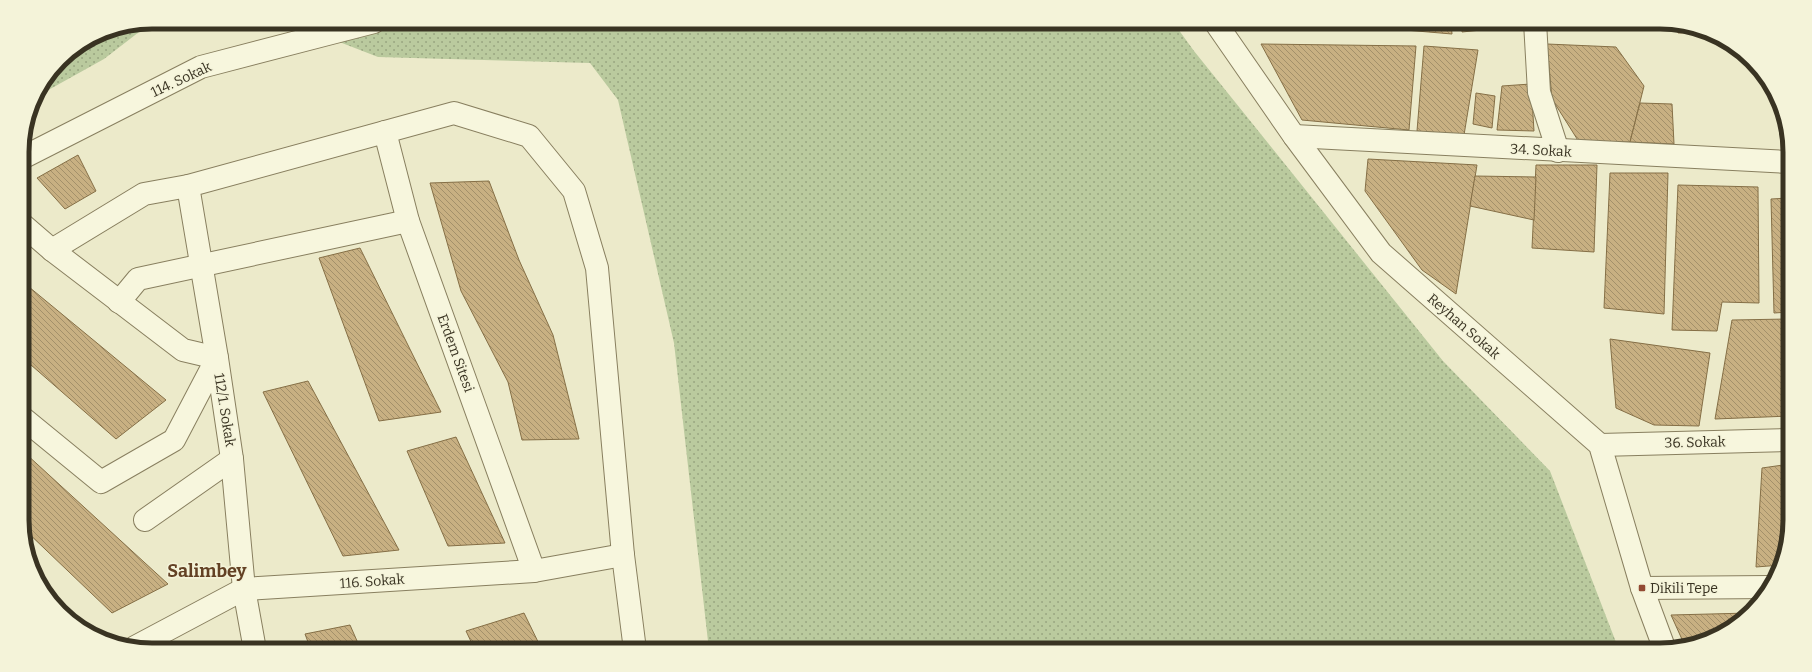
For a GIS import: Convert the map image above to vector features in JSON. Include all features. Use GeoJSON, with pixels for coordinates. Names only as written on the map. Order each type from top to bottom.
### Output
{"type":"FeatureCollection","features":[{"type":"Feature","properties":{"kind":"street","name":"114. Sokak"},"geometry":{"type":"LineString","coordinates":[[29,154],[201,67],[347,29]]}},
{"type":"Feature","properties":{"kind":"street","name":"Reyhan Sokak"},"geometry":{"type":"LineString","coordinates":[[1220,29],[1294,136],[1381,253],[1600,445]]}},
{"type":"Feature","properties":{"kind":"street"},"geometry":{"type":"LineString","coordinates":[[1535,29],[1539,92],[1558,151]]}},
{"type":"Feature","properties":{"kind":"street"},"geometry":{"type":"LineString","coordinates":[[52,250],[144,194],[188,186],[454,113],[529,136],[574,191],[597,268],[623,555],[634,643]]}},
{"type":"Feature","properties":{"kind":"street","name":"Erdem Sitesi"},"geometry":{"type":"LineString","coordinates":[[385,132],[408,220],[534,571]]}},
{"type":"Feature","properties":{"kind":"street","name":"34. Sokak"},"geometry":{"type":"LineString","coordinates":[[1294,136],[1783,162]]}},
{"type":"Feature","properties":{"kind":"street"},"geometry":{"type":"LineString","coordinates":[[29,426],[101,482],[174,440],[217,358],[188,186]]}},
{"type":"Feature","properties":{"kind":"street"},"geometry":{"type":"LineString","coordinates":[[119,302],[138,279],[408,220]]}},
{"type":"Feature","properties":{"kind":"street","name":"112/1. Sokak"},"geometry":{"type":"LineString","coordinates":[[29,230],[52,250],[183,350],[217,358],[232,460],[244,589],[254,643]]}},
{"type":"Feature","properties":{"kind":"street","name":"36. Sokak"},"geometry":{"type":"LineString","coordinates":[[1600,445],[1783,440]]}},
{"type":"Feature","properties":{"kind":"street"},"geometry":{"type":"LineString","coordinates":[[1600,445],[1642,588],[1662,643]]}},
{"type":"Feature","properties":{"kind":"street"},"geometry":{"type":"LineString","coordinates":[[145,520],[232,460]]}},
{"type":"Feature","properties":{"kind":"street","name":"116. Sokak"},"geometry":{"type":"LineString","coordinates":[[144,642],[244,589],[534,571],[623,555]]}},
{"type":"Feature","properties":{"kind":"street"},"geometry":{"type":"LineString","coordinates":[[1642,588],[1763,587]]}},
{"type":"Feature","properties":{"kind":"green space"},"geometry":{"type":"Polygon","coordinates":[[[143,29],[104,59],[44,92],[59,71],[71,59],[90,45],[120,33],[143,29]]]}},
{"type":"Feature","properties":{"kind":"green space"},"geometry":{"type":"Polygon","coordinates":[[[306,29],[1178,29],[1194,51],[1443,361],[1550,471],[1616,643],[708,643],[674,343],[618,100],[590,63],[378,57],[306,29]]]}},
{"type":"Feature","properties":{"kind":"building"},"geometry":{"type":"Polygon","coordinates":[[[1393,29],[1452,29],[1452,34],[1393,29]]]}},
{"type":"Feature","properties":{"kind":"building"},"geometry":{"type":"Polygon","coordinates":[[[1462,29],[1490,29],[1462,32],[1462,29]]]}},
{"type":"Feature","properties":{"kind":"building"},"geometry":{"type":"Polygon","coordinates":[[[1678,30],[1690,33],[1678,33],[1678,30]]]}},
{"type":"Feature","properties":{"kind":"building"},"geometry":{"type":"Polygon","coordinates":[[[1261,44],[1416,46],[1409,130],[1302,120],[1261,44]]]}},
{"type":"Feature","properties":{"kind":"building"},"geometry":{"type":"Polygon","coordinates":[[[1547,44],[1616,47],[1644,86],[1630,142],[1579,142],[1552,99],[1547,44]]]}},
{"type":"Feature","properties":{"kind":"building"},"geometry":{"type":"Polygon","coordinates":[[[1424,46],[1478,50],[1464,135],[1417,131],[1424,46]]]}},
{"type":"Feature","properties":{"kind":"building"},"geometry":{"type":"Polygon","coordinates":[[[1531,84],[1534,131],[1497,130],[1502,86],[1531,84]]]}},
{"type":"Feature","properties":{"kind":"building"},"geometry":{"type":"Polygon","coordinates":[[[1476,93],[1495,96],[1492,128],[1473,124],[1476,93]]]}},
{"type":"Feature","properties":{"kind":"building"},"geometry":{"type":"Polygon","coordinates":[[[1640,103],[1672,104],[1674,144],[1630,142],[1640,103]]]}},
{"type":"Feature","properties":{"kind":"building"},"geometry":{"type":"Polygon","coordinates":[[[78,155],[96,191],[65,209],[37,178],[78,155]]]}},
{"type":"Feature","properties":{"kind":"building"},"geometry":{"type":"Polygon","coordinates":[[[1368,159],[1477,165],[1456,294],[1422,270],[1365,191],[1368,159]]]}},
{"type":"Feature","properties":{"kind":"building"},"geometry":{"type":"Polygon","coordinates":[[[1536,165],[1597,165],[1594,252],[1532,248],[1536,165]]]}},
{"type":"Feature","properties":{"kind":"building"},"geometry":{"type":"Polygon","coordinates":[[[1610,173],[1668,173],[1664,314],[1604,308],[1610,173]]]}},
{"type":"Feature","properties":{"kind":"building"},"geometry":{"type":"Polygon","coordinates":[[[1475,176],[1536,177],[1534,220],[1470,206],[1475,176]]]}},
{"type":"Feature","properties":{"kind":"building"},"geometry":{"type":"Polygon","coordinates":[[[489,181],[519,260],[553,335],[579,439],[522,440],[508,382],[461,291],[430,183],[489,181]]]}},
{"type":"Feature","properties":{"kind":"building"},"geometry":{"type":"Polygon","coordinates":[[[1678,185],[1758,187],[1759,303],[1722,302],[1717,331],[1672,330],[1678,185]]]}},
{"type":"Feature","properties":{"kind":"building"},"geometry":{"type":"Polygon","coordinates":[[[1783,198],[1783,312],[1774,313],[1771,199],[1783,198]]]}},
{"type":"Feature","properties":{"kind":"building"},"geometry":{"type":"Polygon","coordinates":[[[360,248],[441,412],[379,421],[319,258],[360,248]]]}},
{"type":"Feature","properties":{"kind":"building"},"geometry":{"type":"Polygon","coordinates":[[[29,287],[166,400],[116,439],[29,363],[29,287]]]}},
{"type":"Feature","properties":{"kind":"building"},"geometry":{"type":"Polygon","coordinates":[[[1783,319],[1783,416],[1715,419],[1732,320],[1783,319]]]}},
{"type":"Feature","properties":{"kind":"building"},"geometry":{"type":"Polygon","coordinates":[[[1610,339],[1710,353],[1699,426],[1654,425],[1616,408],[1610,339]]]}},
{"type":"Feature","properties":{"kind":"building"},"geometry":{"type":"Polygon","coordinates":[[[308,381],[399,550],[343,556],[263,392],[308,381]]]}},
{"type":"Feature","properties":{"kind":"building"},"geometry":{"type":"Polygon","coordinates":[[[456,437],[505,543],[448,546],[407,451],[456,437]]]}},
{"type":"Feature","properties":{"kind":"building"},"geometry":{"type":"Polygon","coordinates":[[[29,457],[168,584],[112,613],[30,535],[29,457]]]}},
{"type":"Feature","properties":{"kind":"building"},"geometry":{"type":"Polygon","coordinates":[[[1783,465],[1783,520],[1779,552],[1774,566],[1756,567],[1762,468],[1783,465]]]}},
{"type":"Feature","properties":{"kind":"building"},"geometry":{"type":"Polygon","coordinates":[[[524,613],[539,643],[472,643],[466,631],[524,613]]]}},
{"type":"Feature","properties":{"kind":"building"},"geometry":{"type":"Polygon","coordinates":[[[1741,613],[1722,627],[1707,634],[1683,641],[1671,615],[1741,613]]]}},
{"type":"Feature","properties":{"kind":"building"},"geometry":{"type":"Polygon","coordinates":[[[350,625],[358,643],[308,643],[305,634],[350,625]]]}},
{"type":"Feature","properties":{"kind":"place","name":"Dikili Tepe"},"geometry":{"type":"Point","coordinates":[1642,588]}},
{"type":"Feature","properties":{"kind":"district","name":"Salimbey"},"geometry":{"type":"Point","coordinates":[207,571]}}]}
